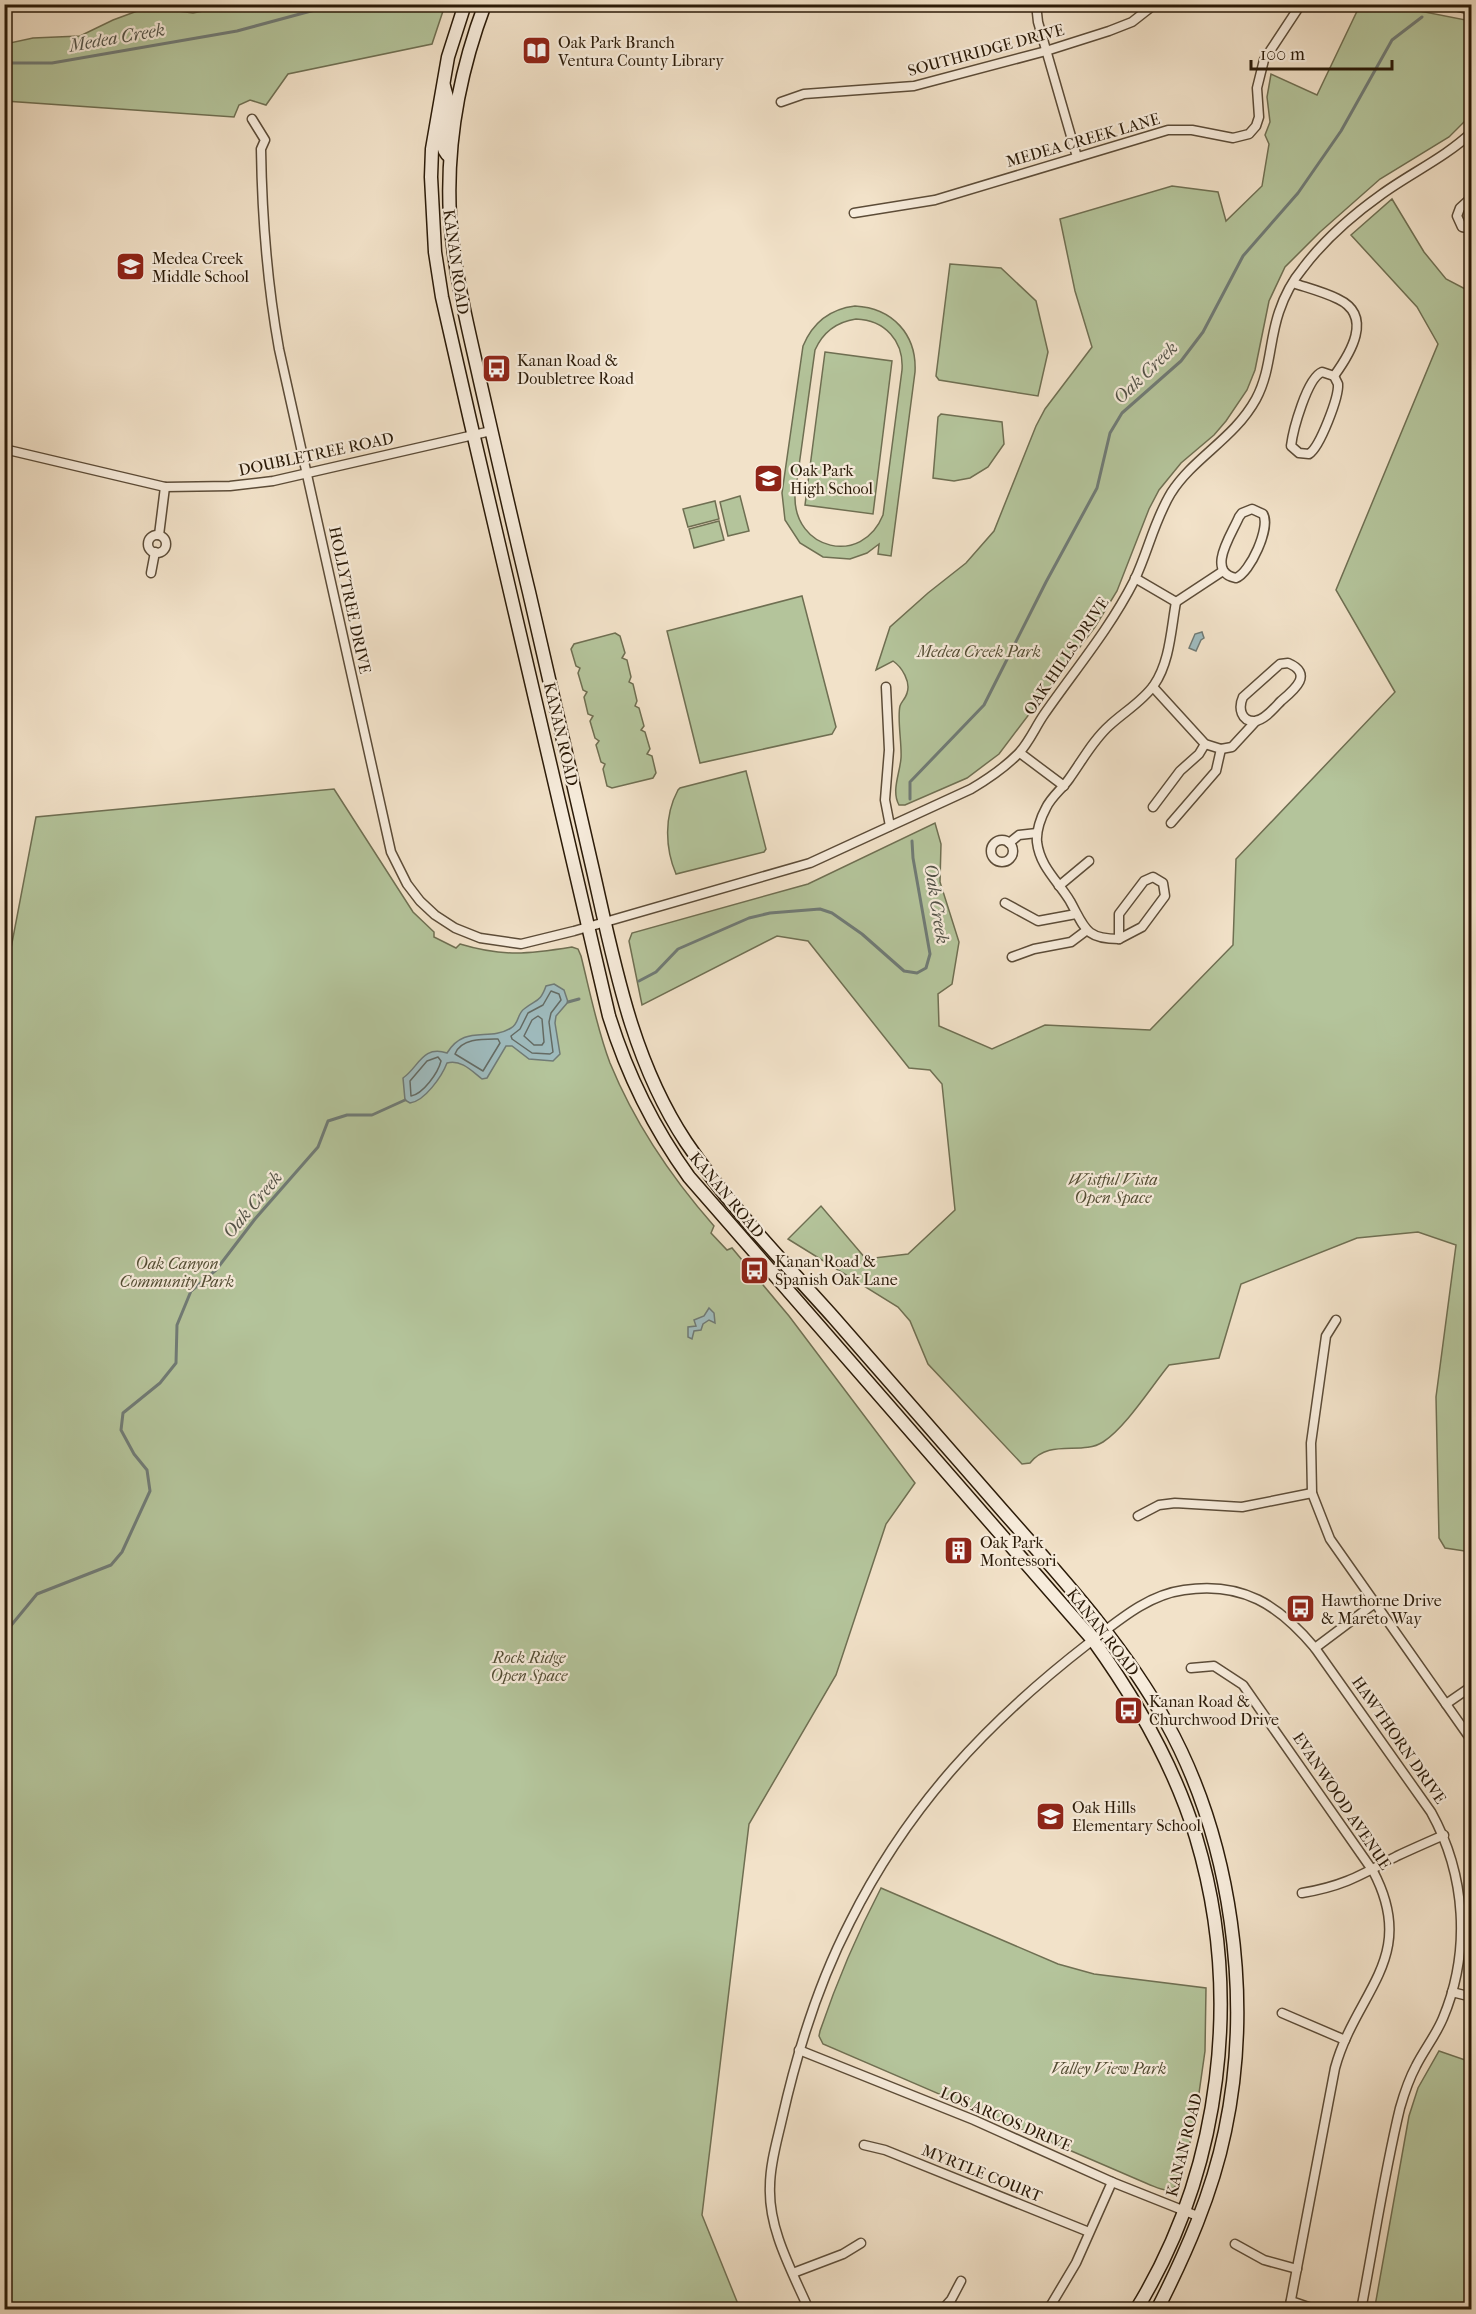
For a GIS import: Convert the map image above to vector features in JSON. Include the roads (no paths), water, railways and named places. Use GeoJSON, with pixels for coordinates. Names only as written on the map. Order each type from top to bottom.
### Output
{"type":"FeatureCollection","features":[{"type":"Feature","properties":{"kind":"main road","name":"KANAN ROAD"},"geometry":{"type":"LineString","coordinates":[[465,4],[454,33],[435,122],[431,168],[435,252],[442,297],[473,435],[609,1016],[619,1048],[647,1110],[676,1158],[741,1239],[1093,1641],[1149,1725],[1166,1761],[1195,1836],[1213,1912],[1221,1984],[1218,2060],[1208,2130],[1184,2211],[1173,2240],[1136,2310]]}},
{"type":"Feature","properties":{"kind":"main road","name":"KANAN ROAD"},"geometry":{"type":"LineString","coordinates":[[484,4],[460,87],[450,157],[450,216],[455,263],[491,431],[605,922],[627,1011],[644,1063],[663,1103],[690,1147],[746,1220],[1030,1542],[1105,1631],[1134,1671],[1167,1723],[1183,1756],[1199,1795],[1222,1870],[1230,1911],[1237,1984],[1236,2061],[1225,2133],[1200,2217],[1179,2266],[1156,2310]]}},
{"type":"Feature","properties":{"kind":"main road"},"geometry":{"type":"LineString","coordinates":[[443,82],[448,102],[442,145],[450,157]]}},
{"type":"Feature","properties":{"kind":"street"},"geometry":{"type":"LineString","coordinates":[[1036,4],[1046,51],[1077,157]]}},
{"type":"Feature","properties":{"kind":"street","name":"SOUTHRIDGE DRIVE"},"geometry":{"type":"LineString","coordinates":[[781,102],[804,94],[914,86],[1046,51],[1109,31],[1131,21],[1155,4]]}},
{"type":"Feature","properties":{"kind":"street","name":"MEDEA CREEK LANE"},"geometry":{"type":"LineString","coordinates":[[854,213],[935,200],[1168,130],[1192,130],[1233,138],[1249,134],[1256,126],[1259,117],[1257,88],[1263,60],[1301,4]]}},
{"type":"Feature","properties":{"kind":"street"},"geometry":{"type":"LineString","coordinates":[[1445,4],[1472,10]]}},
{"type":"Feature","properties":{"kind":"street","name":"HOLLYTREE DRIVE"},"geometry":{"type":"LineString","coordinates":[[252,119],[265,140],[261,149],[262,185],[270,299],[279,349],[391,852],[407,884],[420,901],[435,915],[455,928],[480,938],[521,944],[589,927]]}},
{"type":"Feature","properties":{"kind":"street","name":"OAK HILLS DRIVE"},"geometry":{"type":"LineString","coordinates":[[589,927],[810,863],[971,789],[990,778],[1020,753],[1042,718],[1107,629],[1135,578],[1157,518],[1172,492],[1190,470],[1236,428],[1257,398],[1269,366],[1278,312],[1293,283],[1319,248],[1366,206],[1448,151],[1472,132]]}},
{"type":"Feature","properties":{"kind":"street"},"geometry":{"type":"LineString","coordinates":[[1472,197],[1460,208],[1457,216],[1462,227],[1472,229]]}},
{"type":"Feature","properties":{"kind":"street"},"geometry":{"type":"LineString","coordinates":[[1293,283],[1339,299],[1354,315],[1358,328],[1356,340],[1346,360],[1334,376]]}},
{"type":"Feature","properties":{"kind":"street"},"geometry":{"type":"LineString","coordinates":[[1322,372],[1334,376],[1338,383],[1336,396],[1318,446],[1309,453],[1299,453],[1291,446],[1293,434],[1312,379],[1322,372]]}},
{"type":"Feature","properties":{"kind":"street","name":"DOUBLETREE ROAD"},"geometry":{"type":"LineString","coordinates":[[4,449],[165,487],[230,486],[260,483],[491,431]]}},
{"type":"Feature","properties":{"kind":"street"},"geometry":{"type":"LineString","coordinates":[[151,573],[155,552],[161,552],[166,546],[164,538],[159,535],[165,487]]}},
{"type":"Feature","properties":{"kind":"street"},"geometry":{"type":"LineString","coordinates":[[1247,510],[1259,511],[1266,518],[1266,527],[1247,571],[1236,578],[1222,572],[1220,560],[1239,517],[1247,510]]}},
{"type":"Feature","properties":{"kind":"street"},"geometry":{"type":"LineString","coordinates":[[1119,939],[1118,918],[1144,881],[1153,878],[1163,883],[1165,896],[1142,927],[1119,939],[1101,939],[1087,930],[1047,871],[1040,858],[1037,833],[1047,806],[1098,737],[1153,687],[1165,661],[1176,602],[1222,572]]}},
{"type":"Feature","properties":{"kind":"street"},"geometry":{"type":"LineString","coordinates":[[1135,578],[1176,602]]}},
{"type":"Feature","properties":{"kind":"street"},"geometry":{"type":"LineString","coordinates":[[1153,687],[1205,744],[1221,749],[1232,747],[1256,721],[1264,718],[1298,686],[1301,676],[1295,666],[1288,663],[1280,664],[1243,698],[1240,705],[1242,714],[1247,719],[1256,721]]}},
{"type":"Feature","properties":{"kind":"street"},"geometry":{"type":"LineString","coordinates":[[886,687],[889,750],[885,800],[890,826]]}},
{"type":"Feature","properties":{"kind":"street"},"geometry":{"type":"LineString","coordinates":[[1153,807],[1180,771],[1199,754],[1205,744]]}},
{"type":"Feature","properties":{"kind":"street"},"geometry":{"type":"LineString","coordinates":[[1171,823],[1216,771],[1221,749]]}},
{"type":"Feature","properties":{"kind":"street"},"geometry":{"type":"LineString","coordinates":[[1020,753],[1064,786]]}},
{"type":"Feature","properties":{"kind":"street"},"geometry":{"type":"LineString","coordinates":[[1009,843],[1019,835],[1037,833]]}},
{"type":"Feature","properties":{"kind":"street"},"geometry":{"type":"LineString","coordinates":[[1059,886],[1089,861]]}},
{"type":"Feature","properties":{"kind":"street"},"geometry":{"type":"LineString","coordinates":[[1005,903],[1038,921],[1076,914]]}},
{"type":"Feature","properties":{"kind":"street"},"geometry":{"type":"LineString","coordinates":[[1012,957],[1034,949],[1071,942],[1087,930]]}},
{"type":"Feature","properties":{"kind":"street"},"geometry":{"type":"LineString","coordinates":[[1336,1320],[1326,1336],[1311,1443],[1312,1493],[1329,1539],[1472,1741]]}},
{"type":"Feature","properties":{"kind":"street"},"geometry":{"type":"LineString","coordinates":[[1138,1516],[1159,1505],[1175,1503],[1242,1507],[1312,1493]]}},
{"type":"Feature","properties":{"kind":"street","name":"HAWTHORN DRIVE"},"geometry":{"type":"LineString","coordinates":[[809,2310],[774,2224],[770,2186],[772,2166],[800,2050],[824,1978],[879,1868],[915,1814],[958,1761],[996,1723],[1093,1641],[1134,1610],[1153,1599],[1184,1590],[1213,1588],[1245,1594],[1273,1607],[1297,1626],[1431,1812],[1444,1835],[1456,1874],[1461,1912],[1460,1951],[1452,1992],[1442,2019],[1415,2067],[1402,2101],[1361,2310]]}},
{"type":"Feature","properties":{"kind":"street"},"geometry":{"type":"LineString","coordinates":[[1315,1648],[1375,1604]]}},
{"type":"Feature","properties":{"kind":"street","name":"EVANWOOD AVENUE"},"geometry":{"type":"LineString","coordinates":[[1191,1668],[1214,1666],[1244,1685],[1373,1870],[1388,1903],[1389,1944],[1379,1975],[1345,2040],[1335,2068],[1290,2305]]}},
{"type":"Feature","properties":{"kind":"street"},"geometry":{"type":"LineString","coordinates":[[1446,1704],[1472,1686]]}},
{"type":"Feature","properties":{"kind":"street"},"geometry":{"type":"LineString","coordinates":[[1302,1893],[1349,1882],[1444,1835]]}},
{"type":"Feature","properties":{"kind":"street"},"geometry":{"type":"LineString","coordinates":[[1452,1992],[1472,1997]]}},
{"type":"Feature","properties":{"kind":"street"},"geometry":{"type":"LineString","coordinates":[[1282,2013],[1345,2040]]}},
{"type":"Feature","properties":{"kind":"street","name":"LOS ARCOS DRIVE"},"geometry":{"type":"LineString","coordinates":[[800,2050],[978,2122],[1112,2182],[1200,2217]]}},
{"type":"Feature","properties":{"kind":"street","name":"MYRTLE COURT"},"geometry":{"type":"LineString","coordinates":[[864,2145],[885,2150],[1089,2232]]}},
{"type":"Feature","properties":{"kind":"street"},"geometry":{"type":"LineString","coordinates":[[1048,2310],[1076,2264],[1112,2182]]}},
{"type":"Feature","properties":{"kind":"street"},"geometry":{"type":"LineString","coordinates":[[793,2273],[843,2254],[861,2243]]}},
{"type":"Feature","properties":{"kind":"street"},"geometry":{"type":"LineString","coordinates":[[1235,2244],[1264,2260],[1298,2268]]}},
{"type":"Feature","properties":{"kind":"street"},"geometry":{"type":"LineString","coordinates":[[942,2310],[951,2300],[961,2281]]}},
{"type":"Feature","properties":{"kind":"street"},"geometry":{"type":"LineString","coordinates":[[1290,2305],[1317,2310]]}},
{"type":"Feature","properties":{"kind":"water"},"geometry":{"type":"Polygon","coordinates":[[[1202,632],[1204,638],[1196,651],[1189,648],[1195,634],[1202,632]]]}},
{"type":"Feature","properties":{"kind":"water"},"geometry":{"type":"Polygon","coordinates":[[[554,984],[564,990],[568,1002],[556,1016],[560,1054],[553,1061],[529,1059],[512,1046],[506,1046],[487,1078],[482,1079],[462,1064],[447,1063],[427,1093],[410,1103],[405,1100],[403,1078],[426,1054],[439,1051],[447,1053],[461,1039],[494,1034],[511,1028],[522,1011],[540,998],[546,986],[554,984]]]}},
{"type":"Feature","properties":{"kind":"water"},"geometry":{"type":"Polygon","coordinates":[[[709,1308],[714,1313],[715,1323],[709,1320],[703,1324],[701,1330],[694,1331],[692,1339],[688,1337],[688,1327],[696,1326],[694,1320],[704,1316],[709,1308]]]}},
{"type":"Feature","properties":{"kind":"waterway","name":"Medea Creek"},"geometry":{"type":"LineString","coordinates":[[4,63],[52,63],[237,31],[337,4]]}},
{"type":"Feature","properties":{"kind":"waterway","name":"Oak Creek"},"geometry":{"type":"LineString","coordinates":[[910,799],[910,782],[984,705],[1046,582],[1097,488],[1110,433],[1122,413],[1181,361],[1203,332],[1243,256],[1298,193],[1341,131],[1392,40],[1422,17]]}},
{"type":"Feature","properties":{"kind":"waterway","name":"Oak Creek"},"geometry":{"type":"LineString","coordinates":[[639,981],[656,972],[678,949],[749,918],[770,913],[820,909],[832,913],[862,934],[904,971],[917,973],[926,968],[930,954],[912,841]]}},
{"type":"Feature","properties":{"kind":"waterway","name":"Oak Creek"},"geometry":{"type":"LineString","coordinates":[[568,1002],[579,999]]}},
{"type":"Feature","properties":{"kind":"waterway","name":"Oak Creek"},"geometry":{"type":"LineString","coordinates":[[4,1634],[37,1594],[111,1565],[122,1552],[150,1491],[147,1470],[134,1454],[121,1430],[123,1413],[160,1383],[176,1363],[177,1325],[191,1291],[216,1270],[255,1219],[318,1147],[328,1121],[347,1115],[372,1115],[405,1100]]}},
{"type":"Feature","properties":{"kind":"place","name":"Oak Park Branch Ventura County Library"},"geometry":{"type":"Point","coordinates":[537,51]}},
{"type":"Feature","properties":{"kind":"place","name":"Medea Creek Middle School"},"geometry":{"type":"Point","coordinates":[131,267]}},
{"type":"Feature","properties":{"kind":"place","name":"Kanan Road & Doubletree Road"},"geometry":{"type":"Point","coordinates":[496,369]}},
{"type":"Feature","properties":{"kind":"place","name":"Oak Park High School"},"geometry":{"type":"Point","coordinates":[769,479]}},
{"type":"Feature","properties":{"kind":"place","name":"Kanan Road & Spanish Oak Lane"},"geometry":{"type":"Point","coordinates":[754,1270]}},
{"type":"Feature","properties":{"kind":"place","name":"Oak Park Montessori"},"geometry":{"type":"Point","coordinates":[959,1551]}},
{"type":"Feature","properties":{"kind":"place","name":"Hawthorne Drive & Mareto Way"},"geometry":{"type":"Point","coordinates":[1300,1609]}},
{"type":"Feature","properties":{"kind":"place","name":"Kanan Road & Churchwood Drive"},"geometry":{"type":"Point","coordinates":[1128,1710]}},
{"type":"Feature","properties":{"kind":"place","name":"Oak Hills Elementary School"},"geometry":{"type":"Point","coordinates":[1051,1816]}},
{"type":"Feature","properties":{"kind":"park label","name":"Medea Creek Park"},"geometry":{"type":"Point","coordinates":[979,651]}},
{"type":"Feature","properties":{"kind":"park label","name":"Wistful Vista Open Space"},"geometry":{"type":"Point","coordinates":[1113,1188]}},
{"type":"Feature","properties":{"kind":"park label","name":"Oak Canyon Community Park"},"geometry":{"type":"Point","coordinates":[177,1272]}},
{"type":"Feature","properties":{"kind":"park label","name":"Rock Ridge Open Space"},"geometry":{"type":"Point","coordinates":[529,1666]}},
{"type":"Feature","properties":{"kind":"park label","name":"Valley View Park"},"geometry":{"type":"Point","coordinates":[1109,2068]}}]}
